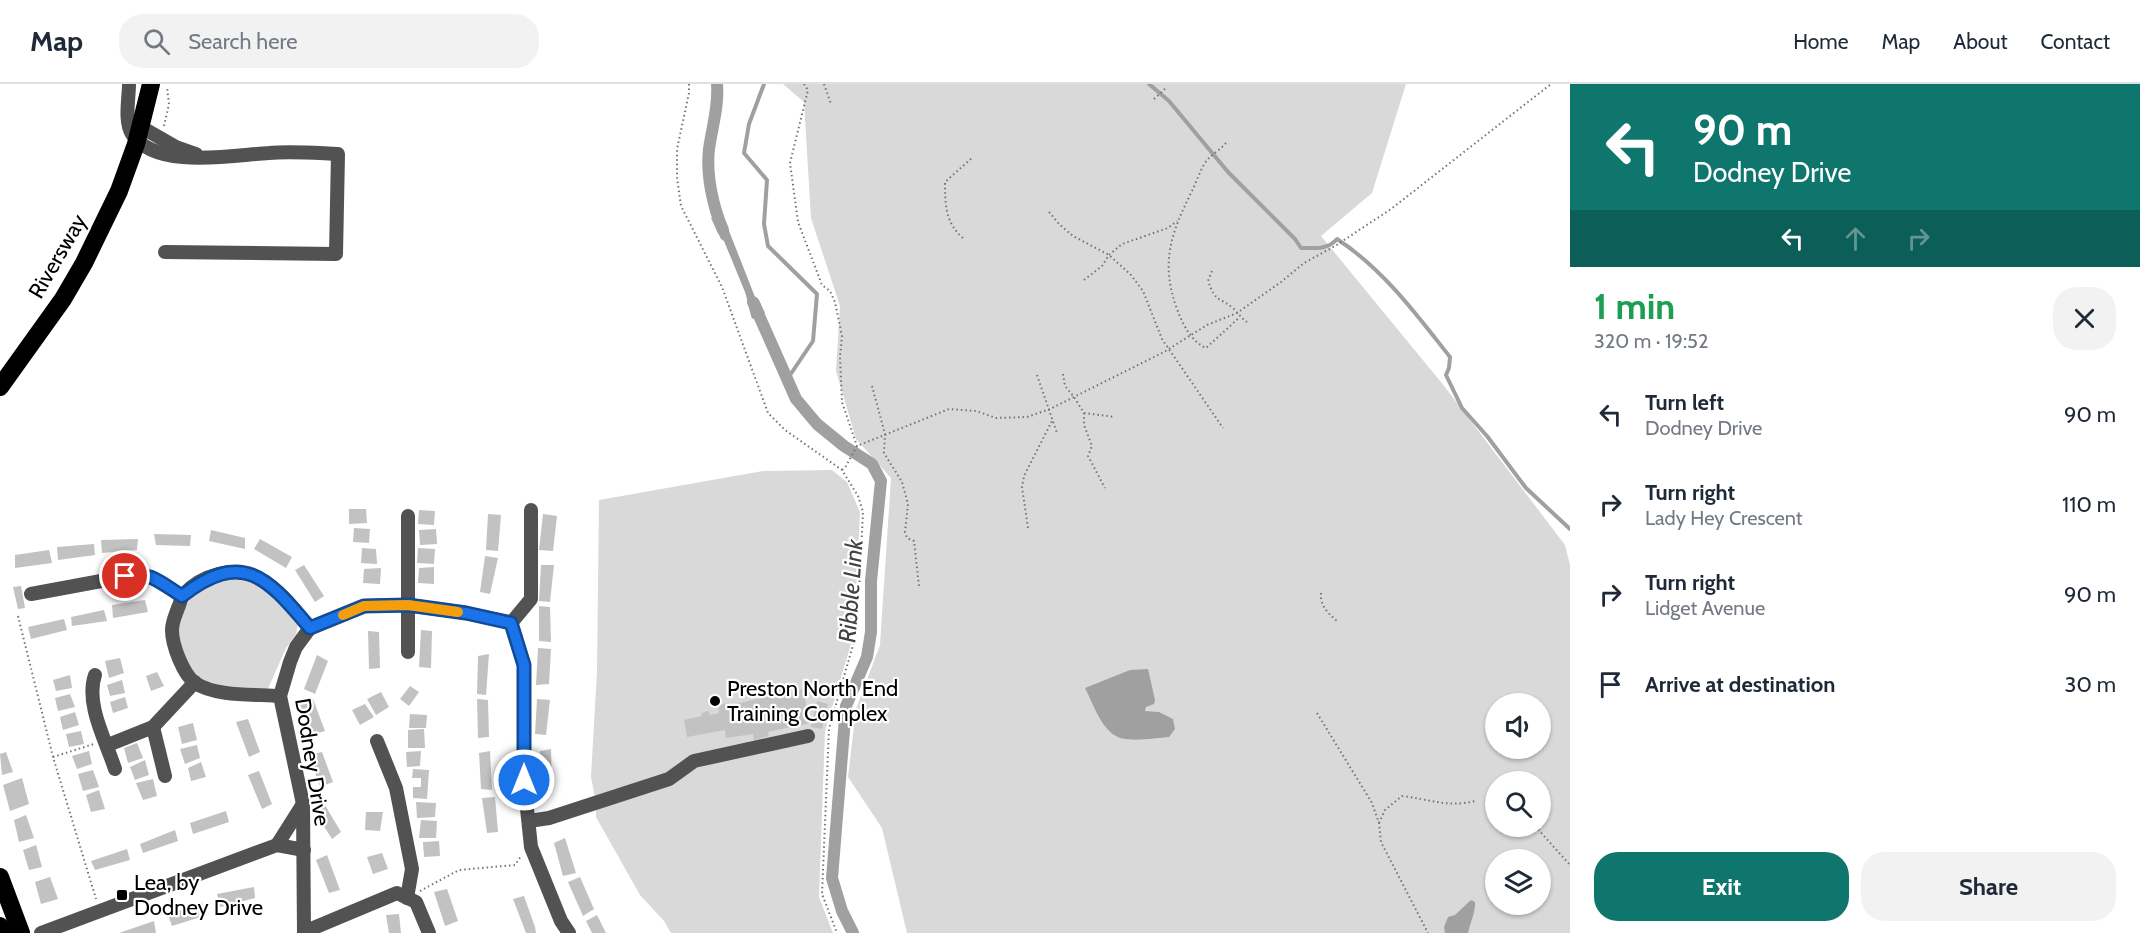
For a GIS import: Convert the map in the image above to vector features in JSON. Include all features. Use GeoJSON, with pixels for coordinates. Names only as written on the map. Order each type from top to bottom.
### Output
{"type":"FeatureCollection","features":[{"type":"Feature","properties":{"kind":"highway","name":"Riversway"},"geometry":{"type":"LineString","coordinates":[[0,387],[63,299],[117,197],[139,134],[152,84]]}},
{"type":"Feature","properties":{"kind":"highway"},"geometry":{"type":"LineString","coordinates":[[0,877],[21,933]]}},
{"type":"Feature","properties":{"kind":"highway"},"geometry":{"type":"LineString","coordinates":[[0,926],[3,933]]}},
{"type":"Feature","properties":{"kind":"street"},"geometry":{"type":"LineString","coordinates":[[129,84],[129,125],[153,149],[172,156],[191,159],[270,153],[338,154],[336,254],[165,252]]}},
{"type":"Feature","properties":{"kind":"street"},"geometry":{"type":"LineString","coordinates":[[511,623],[531,599],[531,510]]}},
{"type":"Feature","properties":{"kind":"street"},"geometry":{"type":"LineString","coordinates":[[408,516],[408,652]]}},
{"type":"Feature","properties":{"kind":"street"},"geometry":{"type":"LineString","coordinates":[[280,696],[217,692],[195,682],[179,661],[172,630],[182,596],[201,581],[213,576],[225,572],[244,573],[257,577],[275,588],[310,628],[364,606],[408,605],[466,613],[511,623]]}},
{"type":"Feature","properties":{"kind":"street"},"geometry":{"type":"LineString","coordinates":[[31,594],[139,574],[151,577],[182,596]]}},
{"type":"Feature","properties":{"kind":"street"},"geometry":{"type":"LineString","coordinates":[[511,623],[524,665],[524,780],[531,843],[561,921],[569,933]]}},
{"type":"Feature","properties":{"kind":"street","name":"Dodney Drive"},"geometry":{"type":"LineString","coordinates":[[304,932],[303,804],[280,696],[296,647],[310,628]]}},
{"type":"Feature","properties":{"kind":"street"},"geometry":{"type":"LineString","coordinates":[[95,675],[92,684],[93,697],[115,769]]}},
{"type":"Feature","properties":{"kind":"street"},"geometry":{"type":"LineString","coordinates":[[107,743],[153,727],[195,682]]}},
{"type":"Feature","properties":{"kind":"street"},"geometry":{"type":"LineString","coordinates":[[153,727],[165,776]]}},
{"type":"Feature","properties":{"kind":"street"},"geometry":{"type":"LineString","coordinates":[[529,821],[549,818],[669,779],[694,761],[808,736]]}},
{"type":"Feature","properties":{"kind":"street"},"geometry":{"type":"LineString","coordinates":[[378,741],[396,788],[412,869],[407,898]]}},
{"type":"Feature","properties":{"kind":"street"},"geometry":{"type":"LineString","coordinates":[[277,845],[303,804]]}},
{"type":"Feature","properties":{"kind":"street"},"geometry":{"type":"LineString","coordinates":[[41,933],[277,845],[304,850]]}},
{"type":"Feature","properties":{"kind":"street"},"geometry":{"type":"LineString","coordinates":[[304,932],[397,893],[416,902],[429,933]]}},
{"type":"Feature","properties":{"kind":"path"},"geometry":{"type":"LineString","coordinates":[[163,129],[169,104],[167,84]]}},
{"type":"Feature","properties":{"kind":"path"},"geometry":{"type":"LineString","coordinates":[[689,84],[677,148],[677,178],[681,206],[722,287],[768,413],[785,430],[842,470],[858,495],[863,512],[857,632],[829,729],[822,894],[837,933]]}},
{"type":"Feature","properties":{"kind":"path"},"geometry":{"type":"LineString","coordinates":[[804,84],[808,90],[790,163],[798,222],[822,285],[830,291],[835,302],[842,336],[840,357],[842,402],[857,446]]}},
{"type":"Feature","properties":{"kind":"path"},"geometry":{"type":"LineString","coordinates":[[830,84],[825,85],[831,104]]}},
{"type":"Feature","properties":{"kind":"path"},"geometry":{"type":"LineString","coordinates":[[842,470],[857,446],[949,409],[976,411],[996,418],[1028,417],[1050,409],[1168,349],[1207,325],[1237,313],[1304,263],[1335,246],[1425,184],[1551,84]]}},
{"type":"Feature","properties":{"kind":"path"},"geometry":{"type":"LineString","coordinates":[[1154,99],[1167,87]]}},
{"type":"Feature","properties":{"kind":"path"},"geometry":{"type":"LineString","coordinates":[[1226,143],[1209,158],[1177,221],[1170,244],[1168,272],[1177,309],[1196,344],[1206,348],[1240,317]]}},
{"type":"Feature","properties":{"kind":"path"},"geometry":{"type":"LineString","coordinates":[[963,238],[953,230],[947,216],[945,182],[972,158]]}},
{"type":"Feature","properties":{"kind":"path"},"geometry":{"type":"LineString","coordinates":[[1049,212],[1073,236],[1109,255],[1131,275],[1143,291],[1168,349],[1223,428]]}},
{"type":"Feature","properties":{"kind":"path"},"geometry":{"type":"LineString","coordinates":[[1084,280],[1102,266],[1109,255],[1122,244],[1168,228],[1177,221]]}},
{"type":"Feature","properties":{"kind":"path"},"geometry":{"type":"LineString","coordinates":[[1212,271],[1208,280],[1212,292],[1219,301],[1234,309],[1247,322]]}},
{"type":"Feature","properties":{"kind":"path"},"geometry":{"type":"LineString","coordinates":[[1063,374],[1065,386],[1084,413],[1084,425],[1092,446],[1088,456],[1105,488]]}},
{"type":"Feature","properties":{"kind":"path"},"geometry":{"type":"LineString","coordinates":[[1037,375],[1057,433]]}},
{"type":"Feature","properties":{"kind":"path"},"geometry":{"type":"LineString","coordinates":[[872,386],[885,434],[885,453],[902,482],[908,504],[905,532],[907,538],[914,541],[918,586]]}},
{"type":"Feature","properties":{"kind":"path"},"geometry":{"type":"LineString","coordinates":[[1084,413],[1115,417]]}},
{"type":"Feature","properties":{"kind":"path"},"geometry":{"type":"LineString","coordinates":[[1028,528],[1022,487],[1024,476],[1053,419]]}},
{"type":"Feature","properties":{"kind":"path"},"geometry":{"type":"LineString","coordinates":[[1321,593],[1321,600],[1326,610],[1338,621]]}},
{"type":"Feature","properties":{"kind":"path"},"geometry":{"type":"LineString","coordinates":[[18,616],[53,757],[100,911]]}},
{"type":"Feature","properties":{"kind":"path"},"geometry":{"type":"LineString","coordinates":[[1317,713],[1372,803],[1379,823],[1381,842],[1428,933]]}},
{"type":"Feature","properties":{"kind":"path"},"geometry":{"type":"LineString","coordinates":[[53,757],[107,743]]}},
{"type":"Feature","properties":{"kind":"path"},"geometry":{"type":"LineString","coordinates":[[1379,823],[1385,810],[1402,796],[1421,798],[1438,804],[1459,805],[1475,801]]}},
{"type":"Feature","properties":{"kind":"path"},"geometry":{"type":"LineString","coordinates":[[1545,837],[1570,865]]}},
{"type":"Feature","properties":{"kind":"path"},"geometry":{"type":"LineString","coordinates":[[407,898],[459,870],[515,865],[531,843]]}},
{"type":"Feature","properties":{"kind":"shaded area"},"geometry":{"type":"Polygon","coordinates":[[[783,84],[1406,84],[1372,193],[1321,236],[1445,387],[1565,545],[1570,565],[1570,933],[907,933],[882,828],[848,777],[856,709],[880,645],[891,478],[856,439],[836,371],[840,306],[811,218],[804,102],[783,84]]]}},
{"type":"Feature","properties":{"kind":"shaded area"},"geometry":{"type":"Polygon","coordinates":[[[722,213],[755,297],[759,300],[765,313],[752,319],[745,292],[724,241],[711,218],[722,213]]]}},
{"type":"Feature","properties":{"kind":"shaded area","name":"Preston North End Training Complex"},"geometry":{"type":"Polygon","coordinates":[[[832,470],[847,482],[860,512],[854,634],[825,731],[819,897],[833,933],[671,933],[664,921],[640,895],[596,817],[591,777],[597,671],[599,500],[763,471],[832,470]]]}},
{"type":"Feature","properties":{"kind":"shaded area"},"geometry":{"type":"Polygon","coordinates":[[[244,578],[265,586],[298,625],[296,634],[286,648],[267,691],[216,687],[195,676],[179,645],[179,621],[197,589],[217,580],[244,578]]]}},
{"type":"Feature","properties":{"kind":"shaded area"},"geometry":{"type":"Polygon","coordinates":[[[1148,669],[1155,700],[1154,704],[1146,707],[1145,711],[1159,712],[1173,719],[1175,729],[1169,737],[1134,740],[1116,736],[1101,721],[1085,688],[1130,670],[1148,669]]]}},
{"type":"Feature","properties":{"kind":"shaded area"},"geometry":{"type":"Polygon","coordinates":[[[1471,900],[1475,902],[1475,906],[1468,933],[1445,933],[1444,927],[1448,917],[1455,915],[1471,900]]]}},
{"type":"Feature","properties":{"kind":"building"},"geometry":{"type":"Polygon","coordinates":[[[349,509],[366,509],[367,523],[349,524],[349,509]]]}},
{"type":"Feature","properties":{"kind":"building"},"geometry":{"type":"Polygon","coordinates":[[[419,510],[435,511],[434,525],[418,524],[419,510]]]}},
{"type":"Feature","properties":{"kind":"building"},"geometry":{"type":"Polygon","coordinates":[[[488,514],[501,515],[498,551],[486,550],[488,514]]]}},
{"type":"Feature","properties":{"kind":"building"},"geometry":{"type":"Polygon","coordinates":[[[543,514],[557,516],[553,551],[539,550],[543,514]]]}},
{"type":"Feature","properties":{"kind":"building"},"geometry":{"type":"Polygon","coordinates":[[[354,528],[370,529],[369,543],[353,542],[354,528]]]}},
{"type":"Feature","properties":{"kind":"building"},"geometry":{"type":"Polygon","coordinates":[[[436,529],[437,544],[420,545],[419,530],[436,529]]]}},
{"type":"Feature","properties":{"kind":"building"},"geometry":{"type":"Polygon","coordinates":[[[211,530],[245,538],[245,549],[209,541],[211,530]]]}},
{"type":"Feature","properties":{"kind":"building"},"geometry":{"type":"Polygon","coordinates":[[[154,534],[191,535],[190,546],[156,545],[154,534]]]}},
{"type":"Feature","properties":{"kind":"building"},"geometry":{"type":"Polygon","coordinates":[[[138,539],[137,550],[102,553],[101,540],[138,539]]]}},
{"type":"Feature","properties":{"kind":"building"},"geometry":{"type":"Polygon","coordinates":[[[260,539],[292,557],[286,568],[254,549],[260,539]]]}},
{"type":"Feature","properties":{"kind":"building"},"geometry":{"type":"Polygon","coordinates":[[[94,544],[95,555],[58,560],[57,547],[94,544]]]}},
{"type":"Feature","properties":{"kind":"building"},"geometry":{"type":"Polygon","coordinates":[[[362,548],[376,549],[377,564],[361,563],[362,548]]]}},
{"type":"Feature","properties":{"kind":"building"},"geometry":{"type":"Polygon","coordinates":[[[418,548],[435,549],[434,564],[417,563],[418,548]]]}},
{"type":"Feature","properties":{"kind":"building"},"geometry":{"type":"Polygon","coordinates":[[[49,550],[52,563],[15,568],[15,555],[49,550]]]}},
{"type":"Feature","properties":{"kind":"building"},"geometry":{"type":"Polygon","coordinates":[[[485,556],[498,558],[490,594],[480,592],[485,556]]]}},
{"type":"Feature","properties":{"kind":"building"},"geometry":{"type":"Polygon","coordinates":[[[304,565],[324,596],[315,602],[295,570],[304,565]]]}},
{"type":"Feature","properties":{"kind":"building"},"geometry":{"type":"Polygon","coordinates":[[[541,565],[554,565],[550,602],[539,601],[541,565]]]}},
{"type":"Feature","properties":{"kind":"building"},"geometry":{"type":"Polygon","coordinates":[[[434,567],[434,584],[418,583],[419,568],[434,567]]]}},
{"type":"Feature","properties":{"kind":"building"},"geometry":{"type":"Polygon","coordinates":[[[381,568],[380,584],[363,583],[364,569],[381,568]]]}},
{"type":"Feature","properties":{"kind":"building"},"geometry":{"type":"Polygon","coordinates":[[[21,586],[25,608],[18,609],[13,587],[21,586]]]}},
{"type":"Feature","properties":{"kind":"building"},"geometry":{"type":"Polygon","coordinates":[[[145,600],[148,612],[113,618],[112,605],[145,600]]]}},
{"type":"Feature","properties":{"kind":"building"},"geometry":{"type":"Polygon","coordinates":[[[539,606],[550,607],[551,642],[539,641],[539,606]]]}},
{"type":"Feature","properties":{"kind":"building"},"geometry":{"type":"Polygon","coordinates":[[[104,610],[107,621],[72,626],[71,617],[104,610]]]}},
{"type":"Feature","properties":{"kind":"building"},"geometry":{"type":"Polygon","coordinates":[[[64,619],[67,630],[31,639],[28,627],[64,619]]]}},
{"type":"Feature","properties":{"kind":"building"},"geometry":{"type":"Polygon","coordinates":[[[421,630],[432,631],[431,668],[419,667],[421,630]]]}},
{"type":"Feature","properties":{"kind":"building"},"geometry":{"type":"Polygon","coordinates":[[[368,631],[379,632],[380,668],[369,669],[368,631]]]}},
{"type":"Feature","properties":{"kind":"building"},"geometry":{"type":"Polygon","coordinates":[[[538,648],[551,649],[549,684],[536,685],[538,648]]]}},
{"type":"Feature","properties":{"kind":"building"},"geometry":{"type":"Polygon","coordinates":[[[489,654],[486,695],[477,694],[478,656],[489,654]]]}},
{"type":"Feature","properties":{"kind":"building"},"geometry":{"type":"Polygon","coordinates":[[[317,655],[328,661],[315,694],[304,689],[317,655]]]}},
{"type":"Feature","properties":{"kind":"building"},"geometry":{"type":"Polygon","coordinates":[[[120,658],[124,673],[109,678],[105,661],[120,658]]]}},
{"type":"Feature","properties":{"kind":"building"},"geometry":{"type":"Polygon","coordinates":[[[157,672],[164,686],[151,691],[146,676],[157,672]]]}},
{"type":"Feature","properties":{"kind":"building"},"geometry":{"type":"Polygon","coordinates":[[[70,675],[72,688],[56,691],[53,680],[70,675]]]}},
{"type":"Feature","properties":{"kind":"building"},"geometry":{"type":"Polygon","coordinates":[[[122,680],[125,693],[110,696],[107,685],[122,680]]]}},
{"type":"Feature","properties":{"kind":"building"},"geometry":{"type":"Polygon","coordinates":[[[410,686],[419,692],[409,706],[400,699],[410,686]]]}},
{"type":"Feature","properties":{"kind":"building"},"geometry":{"type":"Polygon","coordinates":[[[803,689],[810,723],[768,732],[769,736],[754,740],[753,734],[726,738],[725,730],[687,737],[684,720],[702,716],[701,713],[709,711],[710,715],[719,713],[718,705],[729,703],[731,715],[737,714],[735,704],[803,689]]]}},
{"type":"Feature","properties":{"kind":"building"},"geometry":{"type":"Polygon","coordinates":[[[381,692],[389,707],[376,715],[367,699],[381,692]]]}},
{"type":"Feature","properties":{"kind":"building"},"geometry":{"type":"Polygon","coordinates":[[[70,694],[75,707],[58,711],[55,698],[70,694]]]}},
{"type":"Feature","properties":{"kind":"building"},"geometry":{"type":"Polygon","coordinates":[[[125,697],[128,708],[113,713],[110,702],[125,697]]]}},
{"type":"Feature","properties":{"kind":"building"},"geometry":{"type":"Polygon","coordinates":[[[313,699],[325,731],[312,735],[300,704],[313,699]]]}},
{"type":"Feature","properties":{"kind":"building"},"geometry":{"type":"Polygon","coordinates":[[[477,699],[488,700],[489,737],[478,738],[477,699]]]}},
{"type":"Feature","properties":{"kind":"building"},"geometry":{"type":"Polygon","coordinates":[[[537,699],[550,700],[546,735],[535,734],[537,699]]]}},
{"type":"Feature","properties":{"kind":"building"},"geometry":{"type":"Polygon","coordinates":[[[817,701],[828,704],[822,729],[811,727],[817,701]]]}},
{"type":"Feature","properties":{"kind":"building"},"geometry":{"type":"Polygon","coordinates":[[[365,704],[374,717],[360,725],[352,710],[365,704]]]}},
{"type":"Feature","properties":{"kind":"building"},"geometry":{"type":"Polygon","coordinates":[[[75,712],[79,725],[63,730],[60,717],[75,712]]]}},
{"type":"Feature","properties":{"kind":"building"},"geometry":{"type":"Polygon","coordinates":[[[410,714],[427,715],[426,728],[409,728],[410,714]]]}},
{"type":"Feature","properties":{"kind":"building"},"geometry":{"type":"Polygon","coordinates":[[[248,719],[260,752],[249,757],[236,722],[248,719]]]}},
{"type":"Feature","properties":{"kind":"building"},"geometry":{"type":"Polygon","coordinates":[[[193,723],[197,740],[182,744],[178,727],[193,723]]]}},
{"type":"Feature","properties":{"kind":"building"},"geometry":{"type":"Polygon","coordinates":[[[424,729],[425,748],[408,748],[408,730],[424,729]]]}},
{"type":"Feature","properties":{"kind":"building"},"geometry":{"type":"Polygon","coordinates":[[[81,731],[84,744],[69,747],[66,734],[81,731]]]}},
{"type":"Feature","properties":{"kind":"building"},"geometry":{"type":"Polygon","coordinates":[[[137,743],[143,758],[128,763],[124,748],[137,743]]]}},
{"type":"Feature","properties":{"kind":"building"},"geometry":{"type":"Polygon","coordinates":[[[197,745],[200,758],[185,764],[180,749],[197,745]]]}},
{"type":"Feature","properties":{"kind":"building"},"geometry":{"type":"Polygon","coordinates":[[[551,749],[552,786],[539,787],[540,751],[551,749]]]}},
{"type":"Feature","properties":{"kind":"building"},"geometry":{"type":"Polygon","coordinates":[[[89,751],[92,764],[77,769],[72,756],[89,751]]]}},
{"type":"Feature","properties":{"kind":"building"},"geometry":{"type":"Polygon","coordinates":[[[421,751],[420,766],[407,767],[406,752],[421,751]]]}},
{"type":"Feature","properties":{"kind":"building"},"geometry":{"type":"Polygon","coordinates":[[[490,751],[492,790],[481,789],[479,753],[490,751]]]}},
{"type":"Feature","properties":{"kind":"building"},"geometry":{"type":"Polygon","coordinates":[[[6,752],[13,772],[2,775],[0,754],[6,752]]]}},
{"type":"Feature","properties":{"kind":"building"},"geometry":{"type":"Polygon","coordinates":[[[322,752],[333,782],[320,787],[309,755],[322,752]]]}},
{"type":"Feature","properties":{"kind":"building"},"geometry":{"type":"Polygon","coordinates":[[[145,760],[149,775],[135,780],[130,767],[145,760]]]}},
{"type":"Feature","properties":{"kind":"building"},"geometry":{"type":"Polygon","coordinates":[[[201,762],[206,777],[191,781],[188,768],[201,762]]]}},
{"type":"Feature","properties":{"kind":"building"},"geometry":{"type":"Polygon","coordinates":[[[413,769],[429,770],[427,799],[413,798],[413,787],[421,787],[421,778],[412,778],[413,769]]]}},
{"type":"Feature","properties":{"kind":"building"},"geometry":{"type":"Polygon","coordinates":[[[93,770],[99,787],[83,791],[78,774],[93,770]]]}},
{"type":"Feature","properties":{"kind":"building"},"geometry":{"type":"Polygon","coordinates":[[[259,771],[272,804],[262,809],[248,775],[259,771]]]}},
{"type":"Feature","properties":{"kind":"building"},"geometry":{"type":"Polygon","coordinates":[[[22,778],[29,804],[10,811],[3,785],[22,778]]]}},
{"type":"Feature","properties":{"kind":"building"},"geometry":{"type":"Polygon","coordinates":[[[153,779],[157,796],[143,800],[136,783],[153,779]]]}},
{"type":"Feature","properties":{"kind":"building"},"geometry":{"type":"Polygon","coordinates":[[[99,790],[105,809],[91,812],[86,795],[99,790]]]}},
{"type":"Feature","properties":{"kind":"building"},"geometry":{"type":"Polygon","coordinates":[[[495,797],[498,832],[487,833],[482,798],[495,797]]]}},
{"type":"Feature","properties":{"kind":"building"},"geometry":{"type":"Polygon","coordinates":[[[323,802],[341,832],[332,839],[313,809],[323,802]]]}},
{"type":"Feature","properties":{"kind":"building"},"geometry":{"type":"Polygon","coordinates":[[[416,802],[436,803],[435,817],[417,818],[416,802]]]}},
{"type":"Feature","properties":{"kind":"building"},"geometry":{"type":"Polygon","coordinates":[[[226,811],[229,822],[193,834],[190,823],[226,811]]]}},
{"type":"Feature","properties":{"kind":"building"},"geometry":{"type":"Polygon","coordinates":[[[366,812],[383,812],[380,831],[365,830],[366,812]]]}},
{"type":"Feature","properties":{"kind":"building"},"geometry":{"type":"Polygon","coordinates":[[[26,815],[34,838],[19,842],[14,820],[26,815]]]}},
{"type":"Feature","properties":{"kind":"building"},"geometry":{"type":"Polygon","coordinates":[[[421,820],[437,821],[436,838],[419,838],[421,820]]]}},
{"type":"Feature","properties":{"kind":"building"},"geometry":{"type":"Polygon","coordinates":[[[175,830],[178,841],[143,853],[140,844],[175,830]]]}},
{"type":"Feature","properties":{"kind":"building"},"geometry":{"type":"Polygon","coordinates":[[[565,838],[576,873],[563,876],[554,843],[565,838]]]}},
{"type":"Feature","properties":{"kind":"building"},"geometry":{"type":"Polygon","coordinates":[[[439,841],[440,856],[424,857],[423,842],[439,841]]]}},
{"type":"Feature","properties":{"kind":"building"},"geometry":{"type":"Polygon","coordinates":[[[36,845],[42,867],[29,870],[23,850],[36,845]]]}},
{"type":"Feature","properties":{"kind":"building"},"geometry":{"type":"Polygon","coordinates":[[[127,849],[130,860],[95,870],[91,861],[127,849]]]}},
{"type":"Feature","properties":{"kind":"building"},"geometry":{"type":"Polygon","coordinates":[[[382,853],[388,869],[373,874],[367,857],[382,853]]]}},
{"type":"Feature","properties":{"kind":"building"},"geometry":{"type":"Polygon","coordinates":[[[327,855],[340,890],[329,893],[316,860],[327,855]]]}},
{"type":"Feature","properties":{"kind":"building"},"geometry":{"type":"Polygon","coordinates":[[[50,877],[58,899],[41,904],[35,882],[50,877]]]}},
{"type":"Feature","properties":{"kind":"building"},"geometry":{"type":"Polygon","coordinates":[[[580,877],[594,909],[583,916],[568,882],[580,877]]]}},
{"type":"Feature","properties":{"kind":"building"},"geometry":{"type":"Polygon","coordinates":[[[254,887],[255,898],[220,907],[217,894],[254,887]]]}},
{"type":"Feature","properties":{"kind":"building"},"geometry":{"type":"Polygon","coordinates":[[[447,889],[458,921],[445,926],[434,892],[447,889]]]}},
{"type":"Feature","properties":{"kind":"building"},"geometry":{"type":"Polygon","coordinates":[[[524,896],[536,933],[526,933],[513,899],[524,896]]]}},
{"type":"Feature","properties":{"kind":"building"},"geometry":{"type":"Polygon","coordinates":[[[202,902],[207,915],[172,926],[168,915],[202,902]]]}},
{"type":"Feature","properties":{"kind":"building"},"geometry":{"type":"Polygon","coordinates":[[[399,914],[401,933],[389,933],[386,915],[399,914]]]}},
{"type":"Feature","properties":{"kind":"building"},"geometry":{"type":"Polygon","coordinates":[[[597,915],[606,933],[592,933],[586,921],[597,915]]]}},
{"type":"Feature","properties":{"kind":"building"},"geometry":{"type":"Polygon","coordinates":[[[154,921],[156,933],[119,933],[154,921]]]}},
{"type":"Feature","properties":{"kind":"waterway","name":"Ribble Link"},"geometry":{"type":"LineString","coordinates":[[717,84],[717,100],[709,149],[709,180],[713,201],[723,230]]}},
{"type":"Feature","properties":{"kind":"waterway"},"geometry":{"type":"LineString","coordinates":[[764,84],[749,124],[744,153],[767,180],[764,224],[768,246],[817,294],[813,341],[786,381]]}},
{"type":"Feature","properties":{"kind":"waterway"},"geometry":{"type":"LineString","coordinates":[[1149,84],[1169,101],[1228,172],[1295,239],[1301,248],[1325,247],[1337,239],[1384,278],[1450,357],[1446,375],[1462,408],[1487,436],[1526,488],[1570,529]]}},
{"type":"Feature","properties":{"kind":"waterway","name":"Ribble Link"},"geometry":{"type":"LineString","coordinates":[[753,302],[796,399],[817,424],[844,446],[872,464],[881,481],[871,581],[871,632],[867,657],[846,706],[832,878],[842,911],[853,933]]}},
{"type":"Feature","properties":{"kind":"slow traffic"},"geometry":{"type":"LineString","coordinates":[[343,615],[364,606],[408,605],[458,612]]}},
{"type":"Feature","properties":{"kind":"place","name":"Preston North End Training Complex"},"geometry":{"type":"Point","coordinates":[715,701]}},
{"type":"Feature","properties":{"kind":"place","name":"Lea, by Dodney Drive"},"geometry":{"type":"Point","coordinates":[122,895]}},
{"type":"Feature","properties":{"kind":"route"},"geometry":{"type":"LineString","coordinates":[[125,576],[139,574],[151,577],[182,596],[201,581],[213,576],[225,572],[244,573],[257,577],[275,588],[310,628],[364,606],[408,605],[466,613],[511,623],[524,665],[524,780]]}}]}
